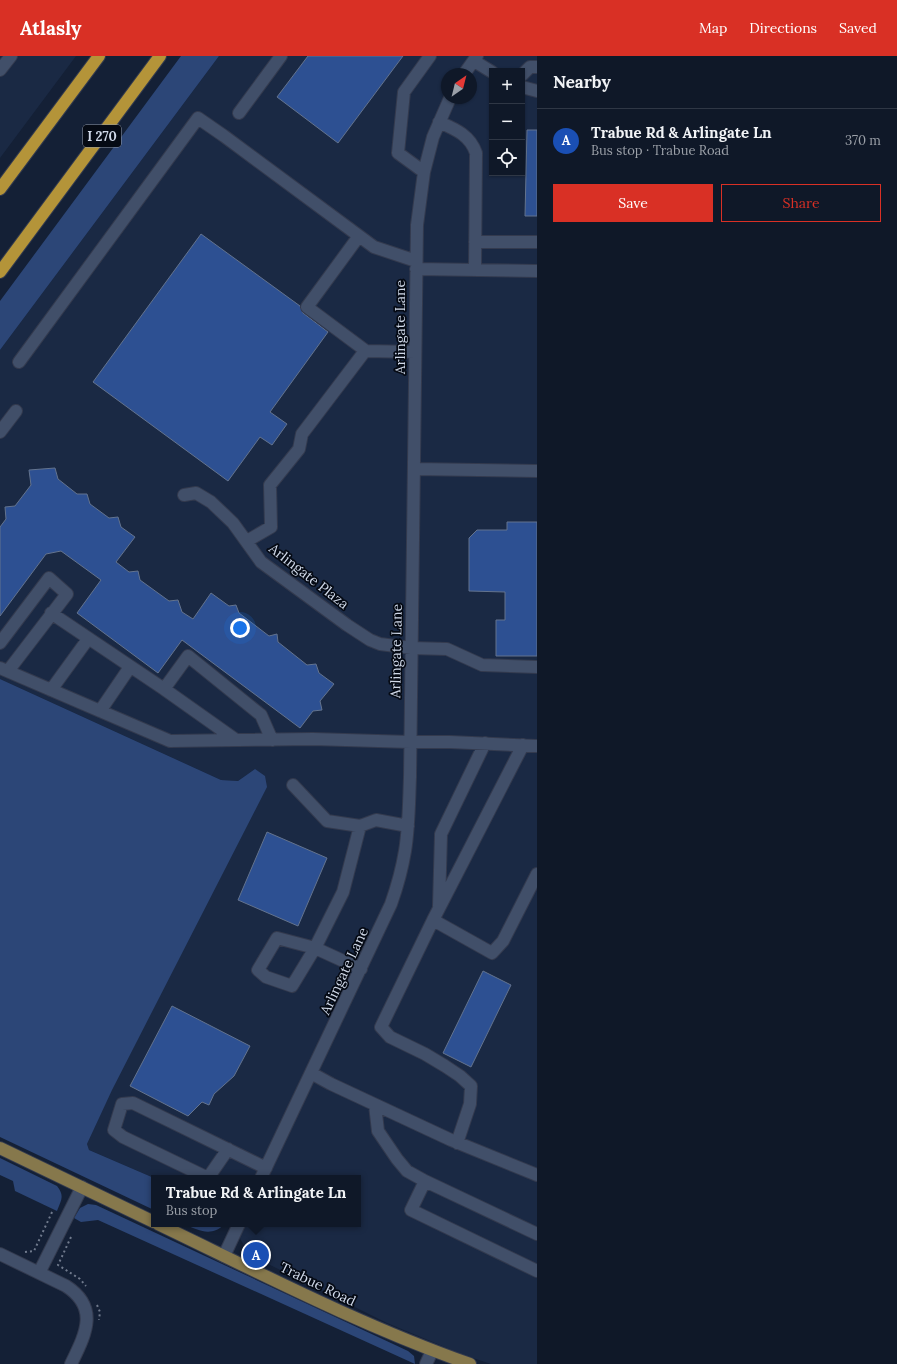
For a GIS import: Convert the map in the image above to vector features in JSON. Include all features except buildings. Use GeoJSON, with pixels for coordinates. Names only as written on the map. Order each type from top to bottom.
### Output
{"type":"FeatureCollection","features":[{"type":"Feature","properties":{"kind":"highway"},"geometry":{"type":"LineString","coordinates":[[0,190],[99,56]]}},
{"type":"Feature","properties":{"kind":"highway","name":"I 270"},"geometry":{"type":"LineString","coordinates":[[0,272],[160,56]]}},
{"type":"Feature","properties":{"kind":"main road"},"geometry":{"type":"LineString","coordinates":[[0,1148],[151,1221]]}},
{"type":"Feature","properties":{"kind":"main road","name":"Trabue Road"},"geometry":{"type":"LineString","coordinates":[[164,1227],[368,1324],[432,1351],[470,1364]]}},
{"type":"Feature","properties":{"kind":"street"},"geometry":{"type":"LineString","coordinates":[[0,70],[11,56]]}},
{"type":"Feature","properties":{"kind":"street"},"geometry":{"type":"LineString","coordinates":[[239,113],[281,56]]}},
{"type":"Feature","properties":{"kind":"street"},"geometry":{"type":"LineString","coordinates":[[424,172],[398,154],[404,92],[430,56]]}},
{"type":"Feature","properties":{"kind":"street"},"geometry":{"type":"LineString","coordinates":[[468,68],[476,58],[489,69]]}},
{"type":"Feature","properties":{"kind":"street"},"geometry":{"type":"LineString","coordinates":[[525,72],[530,67],[537,67]]}},
{"type":"Feature","properties":{"kind":"street"},"geometry":{"type":"LineString","coordinates":[[525,88],[537,91]]}},
{"type":"Feature","properties":{"kind":"street","name":"Arlingate Lane"},"geometry":{"type":"LineString","coordinates":[[264,1173],[391,904],[406,850],[410,742],[417,225],[424,172],[439,122],[447,104]]}},
{"type":"Feature","properties":{"kind":"street"},"geometry":{"type":"LineString","coordinates":[[19,362],[198,118],[374,247],[416,265],[475,270],[537,271]]}},
{"type":"Feature","properties":{"kind":"street"},"geometry":{"type":"LineString","coordinates":[[439,122],[463,134],[471,142],[476,154],[475,270]]}},
{"type":"Feature","properties":{"kind":"street"},"geometry":{"type":"LineString","coordinates":[[359,236],[307,307],[366,351],[415,352]]}},
{"type":"Feature","properties":{"kind":"street"},"geometry":{"type":"LineString","coordinates":[[475,242],[537,242]]}},
{"type":"Feature","properties":{"kind":"street"},"geometry":{"type":"LineString","coordinates":[[246,541],[271,527],[270,485],[299,449],[302,434],[366,351]]}},
{"type":"Feature","properties":{"kind":"street"},"geometry":{"type":"LineString","coordinates":[[0,432],[16,411]]}},
{"type":"Feature","properties":{"kind":"street"},"geometry":{"type":"LineString","coordinates":[[414,469],[537,471]]}},
{"type":"Feature","properties":{"kind":"street","name":"Arlingate Plaza"},"geometry":{"type":"LineString","coordinates":[[184,495],[196,493],[211,502],[233,523],[261,562],[370,640],[380,644],[411,648],[447,649],[482,665],[537,667]]}},
{"type":"Feature","properties":{"kind":"street"},"geometry":{"type":"LineString","coordinates":[[0,642],[48,578],[67,594],[4,670],[170,741],[313,739],[485,743],[537,746]]}},
{"type":"Feature","properties":{"kind":"street"},"geometry":{"type":"LineString","coordinates":[[51,613],[164,689],[236,740]]}},
{"type":"Feature","properties":{"kind":"street"},"geometry":{"type":"LineString","coordinates":[[51,690],[88,639]]}},
{"type":"Feature","properties":{"kind":"street"},"geometry":{"type":"LineString","coordinates":[[164,689],[188,656],[261,714],[272,740]]}},
{"type":"Feature","properties":{"kind":"street"},"geometry":{"type":"LineString","coordinates":[[100,711],[130,667]]}},
{"type":"Feature","properties":{"kind":"street"},"geometry":{"type":"LineString","coordinates":[[438,908],[442,834],[485,743]]}},
{"type":"Feature","properties":{"kind":"street"},"geometry":{"type":"LineString","coordinates":[[457,1143],[470,1104],[471,1086],[446,1066],[390,1037],[381,1027],[438,908],[453,882],[523,745]]}},
{"type":"Feature","properties":{"kind":"street"},"geometry":{"type":"LineString","coordinates":[[293,785],[326,822],[360,826],[376,820],[408,826]]}},
{"type":"Feature","properties":{"kind":"street"},"geometry":{"type":"LineString","coordinates":[[360,826],[343,892],[315,948],[292,986],[266,977],[258,970],[277,938],[315,948],[361,969]]}},
{"type":"Feature","properties":{"kind":"street"},"geometry":{"type":"LineString","coordinates":[[432,920],[492,953],[503,941],[537,874]]}},
{"type":"Feature","properties":{"kind":"street"},"geometry":{"type":"LineString","coordinates":[[312,1073],[331,1084],[457,1143],[537,1175]]}},
{"type":"Feature","properties":{"kind":"street"},"geometry":{"type":"LineString","coordinates":[[202,1175],[123,1137],[114,1130],[122,1104],[133,1103],[228,1149],[264,1173]]}},
{"type":"Feature","properties":{"kind":"street"},"geometry":{"type":"LineString","coordinates":[[375,1105],[378,1131],[407,1171],[537,1234]]}},
{"type":"Feature","properties":{"kind":"street"},"geometry":{"type":"LineString","coordinates":[[210,1175],[228,1149]]}},
{"type":"Feature","properties":{"kind":"street"},"geometry":{"type":"LineString","coordinates":[[425,1181],[411,1210],[537,1271]]}},
{"type":"Feature","properties":{"kind":"street"},"geometry":{"type":"LineString","coordinates":[[39,1273],[82,1187]]}},
{"type":"Feature","properties":{"kind":"street"},"geometry":{"type":"LineString","coordinates":[[224,1256],[238,1227]]}},
{"type":"Feature","properties":{"kind":"street"},"geometry":{"type":"LineString","coordinates":[[0,1254],[75,1292],[81,1299],[86,1308],[87,1326],[84,1337],[71,1364]]}},
{"type":"Feature","properties":{"kind":"street"},"geometry":{"type":"LineString","coordinates":[[426,1364],[432,1351]]}},
{"type":"Feature","properties":{"kind":"path"},"geometry":{"type":"LineString","coordinates":[[20,1250],[26,1253],[34,1251],[53,1210]]}},
{"type":"Feature","properties":{"kind":"shaded area"},"geometry":{"type":"Polygon","coordinates":[[[0,56],[76,56],[0,158],[0,56]]]}},
{"type":"Feature","properties":{"kind":"shaded area"},"geometry":{"type":"Polygon","coordinates":[[[181,56],[219,56],[0,350],[0,301],[181,56]]]}},
{"type":"Feature","properties":{"kind":"shaded area"},"geometry":{"type":"Polygon","coordinates":[[[219,56],[537,56],[537,1364],[491,1364],[464,1355],[387,1323],[250,1255],[233,1227],[361,1227],[361,1175],[151,1175],[151,1177],[89,1150],[87,1144],[255,769],[238,781],[221,780],[0,679],[0,350],[219,56]]]}},
{"type":"Feature","properties":{"kind":"shaded area"},"geometry":{"type":"Polygon","coordinates":[[[0,679],[221,780],[238,781],[255,769],[265,776],[267,787],[112,1090],[87,1144],[89,1150],[151,1177],[151,1209],[0,1137],[0,679]]]}},
{"type":"Feature","properties":{"kind":"shaded area"},"geometry":{"type":"Polygon","coordinates":[[[0,1158],[57,1186],[62,1195],[57,1211],[15,1191],[13,1181],[0,1175],[0,1158]]]}},
{"type":"Feature","properties":{"kind":"shaded area"},"geometry":{"type":"Polygon","coordinates":[[[88,1204],[96,1205],[408,1351],[414,1356],[415,1364],[98,1220],[81,1222],[74,1218],[80,1208],[88,1204]]]}},
{"type":"Feature","properties":{"kind":"shaded area"},"geometry":{"type":"Polygon","coordinates":[[[191,1227],[221,1227],[210,1232],[200,1231],[191,1227]]]}},
{"type":"Feature","properties":{"kind":"place","name":"Trabue Rd & Arlingate Ln"},"geometry":{"type":"Point","coordinates":[256,1255]}}]}
